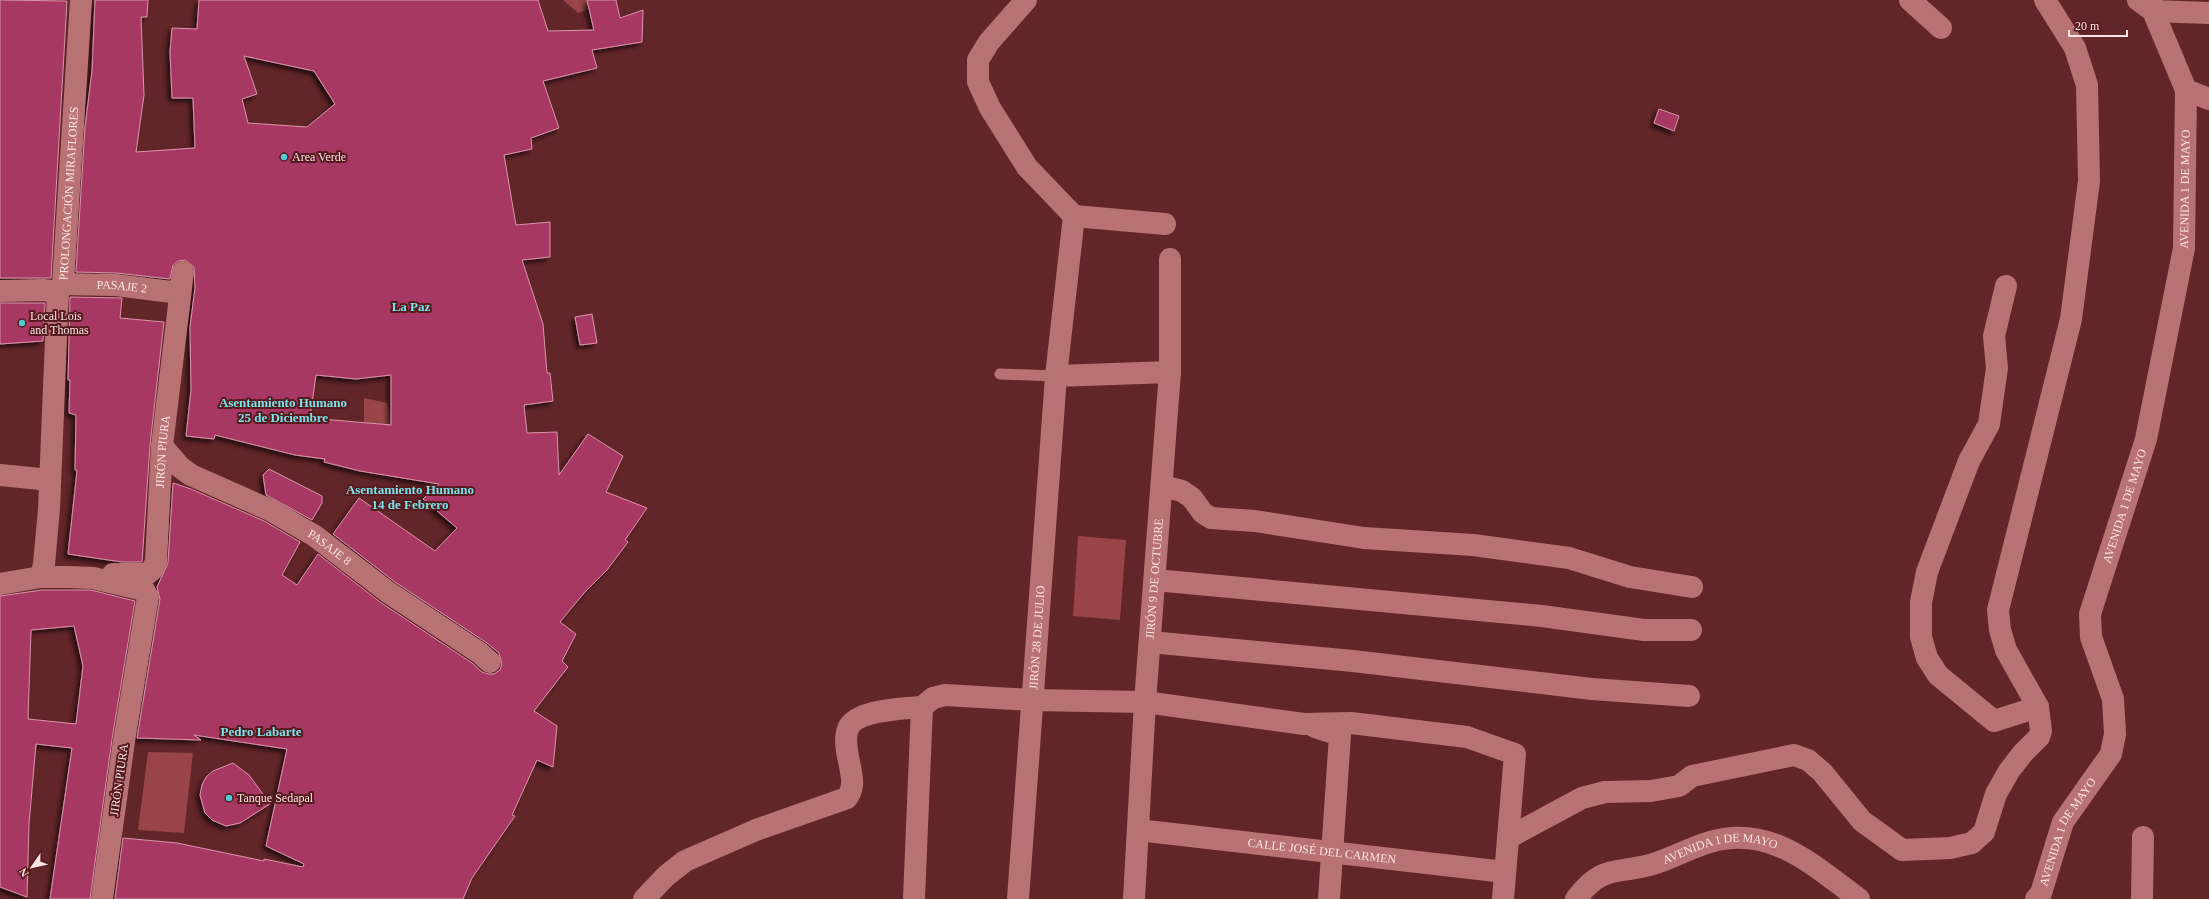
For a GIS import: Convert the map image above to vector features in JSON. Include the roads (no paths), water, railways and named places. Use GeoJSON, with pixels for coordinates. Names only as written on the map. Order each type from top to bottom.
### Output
{"type":"FeatureCollection","features":[{"type":"Feature","properties":{"kind":"street","name":"PROLONGACIÓN MIRAFLORES"},"geometry":{"type":"LineString","coordinates":[[41,577],[44,564],[50,480],[61,288],[81,0]]}},
{"type":"Feature","properties":{"kind":"street"},"geometry":{"type":"LineString","coordinates":[[1026,0],[989,42],[978,60],[978,82],[990,108],[1027,168],[1074,216],[1165,224]]}},
{"type":"Feature","properties":{"kind":"street"},"geometry":{"type":"LineString","coordinates":[[1910,0],[1941,28]]}},
{"type":"Feature","properties":{"kind":"street"},"geometry":{"type":"LineString","coordinates":[[1508,838],[1582,798],[1605,792],[1651,791],[1679,786],[1692,776],[1794,755],[1808,760],[1822,772],[1862,821],[1902,850],[1958,846],[1972,843],[1984,832],[1996,794],[2009,771],[2023,753],[2039,737],[2041,731],[2038,707],[2006,650],[2000,630],[1998,610],[2071,319],[2089,181],[2086,85],[2075,48],[2045,0]]}},
{"type":"Feature","properties":{"kind":"street"},"geometry":{"type":"LineString","coordinates":[[2148,4],[2209,13]]}},
{"type":"Feature","properties":{"kind":"street"},"geometry":{"type":"LineString","coordinates":[[2148,4],[2186,90],[2209,99]]}},
{"type":"Feature","properties":{"kind":"street","name":"AVENIDA 1 DE MAYO"},"geometry":{"type":"LineString","coordinates":[[2036,899],[2041,893],[2063,822],[2111,754],[2115,734],[2113,699],[2091,636],[2090,614],[2146,439],[2184,248],[2186,90]]}},
{"type":"Feature","properties":{"kind":"street","name":"JIRÓN 28 DE JULIO"},"geometry":{"type":"LineString","coordinates":[[1018,899],[1056,376],[1074,216]]}},
{"type":"Feature","properties":{"kind":"street","name":"JIRÓN 9 DE OCTUBRE"},"geometry":{"type":"LineString","coordinates":[[1134,899],[1145,702],[1170,372],[1170,259]]}},
{"type":"Feature","properties":{"kind":"street","name":"PASAJE 2"},"geometry":{"type":"LineString","coordinates":[[0,291],[182,282]]}},
{"type":"Feature","properties":{"kind":"street","name":"JIRÓN PIURA"},"geometry":{"type":"LineString","coordinates":[[93,578],[113,574],[141,575],[152,570],[156,562],[162,446],[182,282]]}},
{"type":"Feature","properties":{"kind":"street"},"geometry":{"type":"LineString","coordinates":[[2006,286],[1994,336],[1998,368],[1989,424],[1969,461],[1927,572],[1921,602],[1921,637],[1927,658],[1938,675],[1994,721],[2038,707]]}},
{"type":"Feature","properties":{"kind":"street"},"geometry":{"type":"LineString","coordinates":[[1056,376],[1170,372]]}},
{"type":"Feature","properties":{"kind":"street","name":"PASAJE 8"},"geometry":{"type":"LineString","coordinates":[[162,446],[180,467],[191,475],[270,510],[315,536],[379,585],[480,653],[490,662]]}},
{"type":"Feature","properties":{"kind":"street"},"geometry":{"type":"LineString","coordinates":[[0,474],[50,480]]}},
{"type":"Feature","properties":{"kind":"street"},"geometry":{"type":"LineString","coordinates":[[1162,486],[1182,491],[1192,498],[1203,512],[1211,518],[1255,521],[1364,538],[1473,545],[1569,558],[1630,577],[1692,587]]}},
{"type":"Feature","properties":{"kind":"street"},"geometry":{"type":"LineString","coordinates":[[0,584],[41,577],[93,578]]}},
{"type":"Feature","properties":{"kind":"street","name":"JIRÓN PIURA"},"geometry":{"type":"LineString","coordinates":[[93,578],[144,590],[148,597],[124,741],[102,899]]}},
{"type":"Feature","properties":{"kind":"street"},"geometry":{"type":"LineString","coordinates":[[1154,580],[1542,616],[1644,630],[1691,630]]}},
{"type":"Feature","properties":{"kind":"street"},"geometry":{"type":"LineString","coordinates":[[1150,642],[1360,662],[1592,689],[1689,696]]}},
{"type":"Feature","properties":{"kind":"street"},"geometry":{"type":"LineString","coordinates":[[644,899],[669,873],[685,862],[756,830],[847,798],[850,794],[852,782],[846,744],[847,730],[854,721],[865,714],[922,707],[933,698],[945,695],[1032,700],[1145,702],[1304,724],[1351,723],[1467,737],[1514,754],[1503,899]]}},
{"type":"Feature","properties":{"kind":"street"},"geometry":{"type":"LineString","coordinates":[[914,899],[922,707]]}},
{"type":"Feature","properties":{"kind":"street"},"geometry":{"type":"LineString","coordinates":[[1304,724],[1340,735],[1329,899]]}},
{"type":"Feature","properties":{"kind":"street","name":"CALLE JOSÉ DEL CARMEN"},"geometry":{"type":"LineString","coordinates":[[1138,830],[1505,872]]}},
{"type":"Feature","properties":{"kind":"street","name":"AVENIDA 1 DE MAYO"},"geometry":{"type":"LineString","coordinates":[[1576,899],[1584,888],[1603,873],[1652,864],[1710,842],[1744,836],[1772,843],[1794,852],[1859,899]]}},
{"type":"Feature","properties":{"kind":"street"},"geometry":{"type":"LineString","coordinates":[[2142,899],[2143,837]]}},
{"type":"Feature","properties":{"kind":"lane"},"geometry":{"type":"LineString","coordinates":[[1000,374],[1056,376]]}},
{"type":"Feature","properties":{"kind":"place","name":"Area Verde"},"geometry":{"type":"Point","coordinates":[284,157]}},
{"type":"Feature","properties":{"kind":"place","name":"Local Lois and Thomas"},"geometry":{"type":"Point","coordinates":[22,323]}},
{"type":"Feature","properties":{"kind":"place","name":"Tanque Sedapal"},"geometry":{"type":"Point","coordinates":[229,798]}},
{"type":"Feature","properties":{"kind":"district","name":"La Paz"},"geometry":{"type":"Point","coordinates":[411,306]}},
{"type":"Feature","properties":{"kind":"district","name":"Asentamiento Humano 25 de Diciembre"},"geometry":{"type":"Point","coordinates":[283,410]}},
{"type":"Feature","properties":{"kind":"district","name":"Asentamiento Humano 14 de Febrero"},"geometry":{"type":"Point","coordinates":[410,496]}},
{"type":"Feature","properties":{"kind":"district","name":"Pedro Labarte"},"geometry":{"type":"Point","coordinates":[261,731]}}]}
